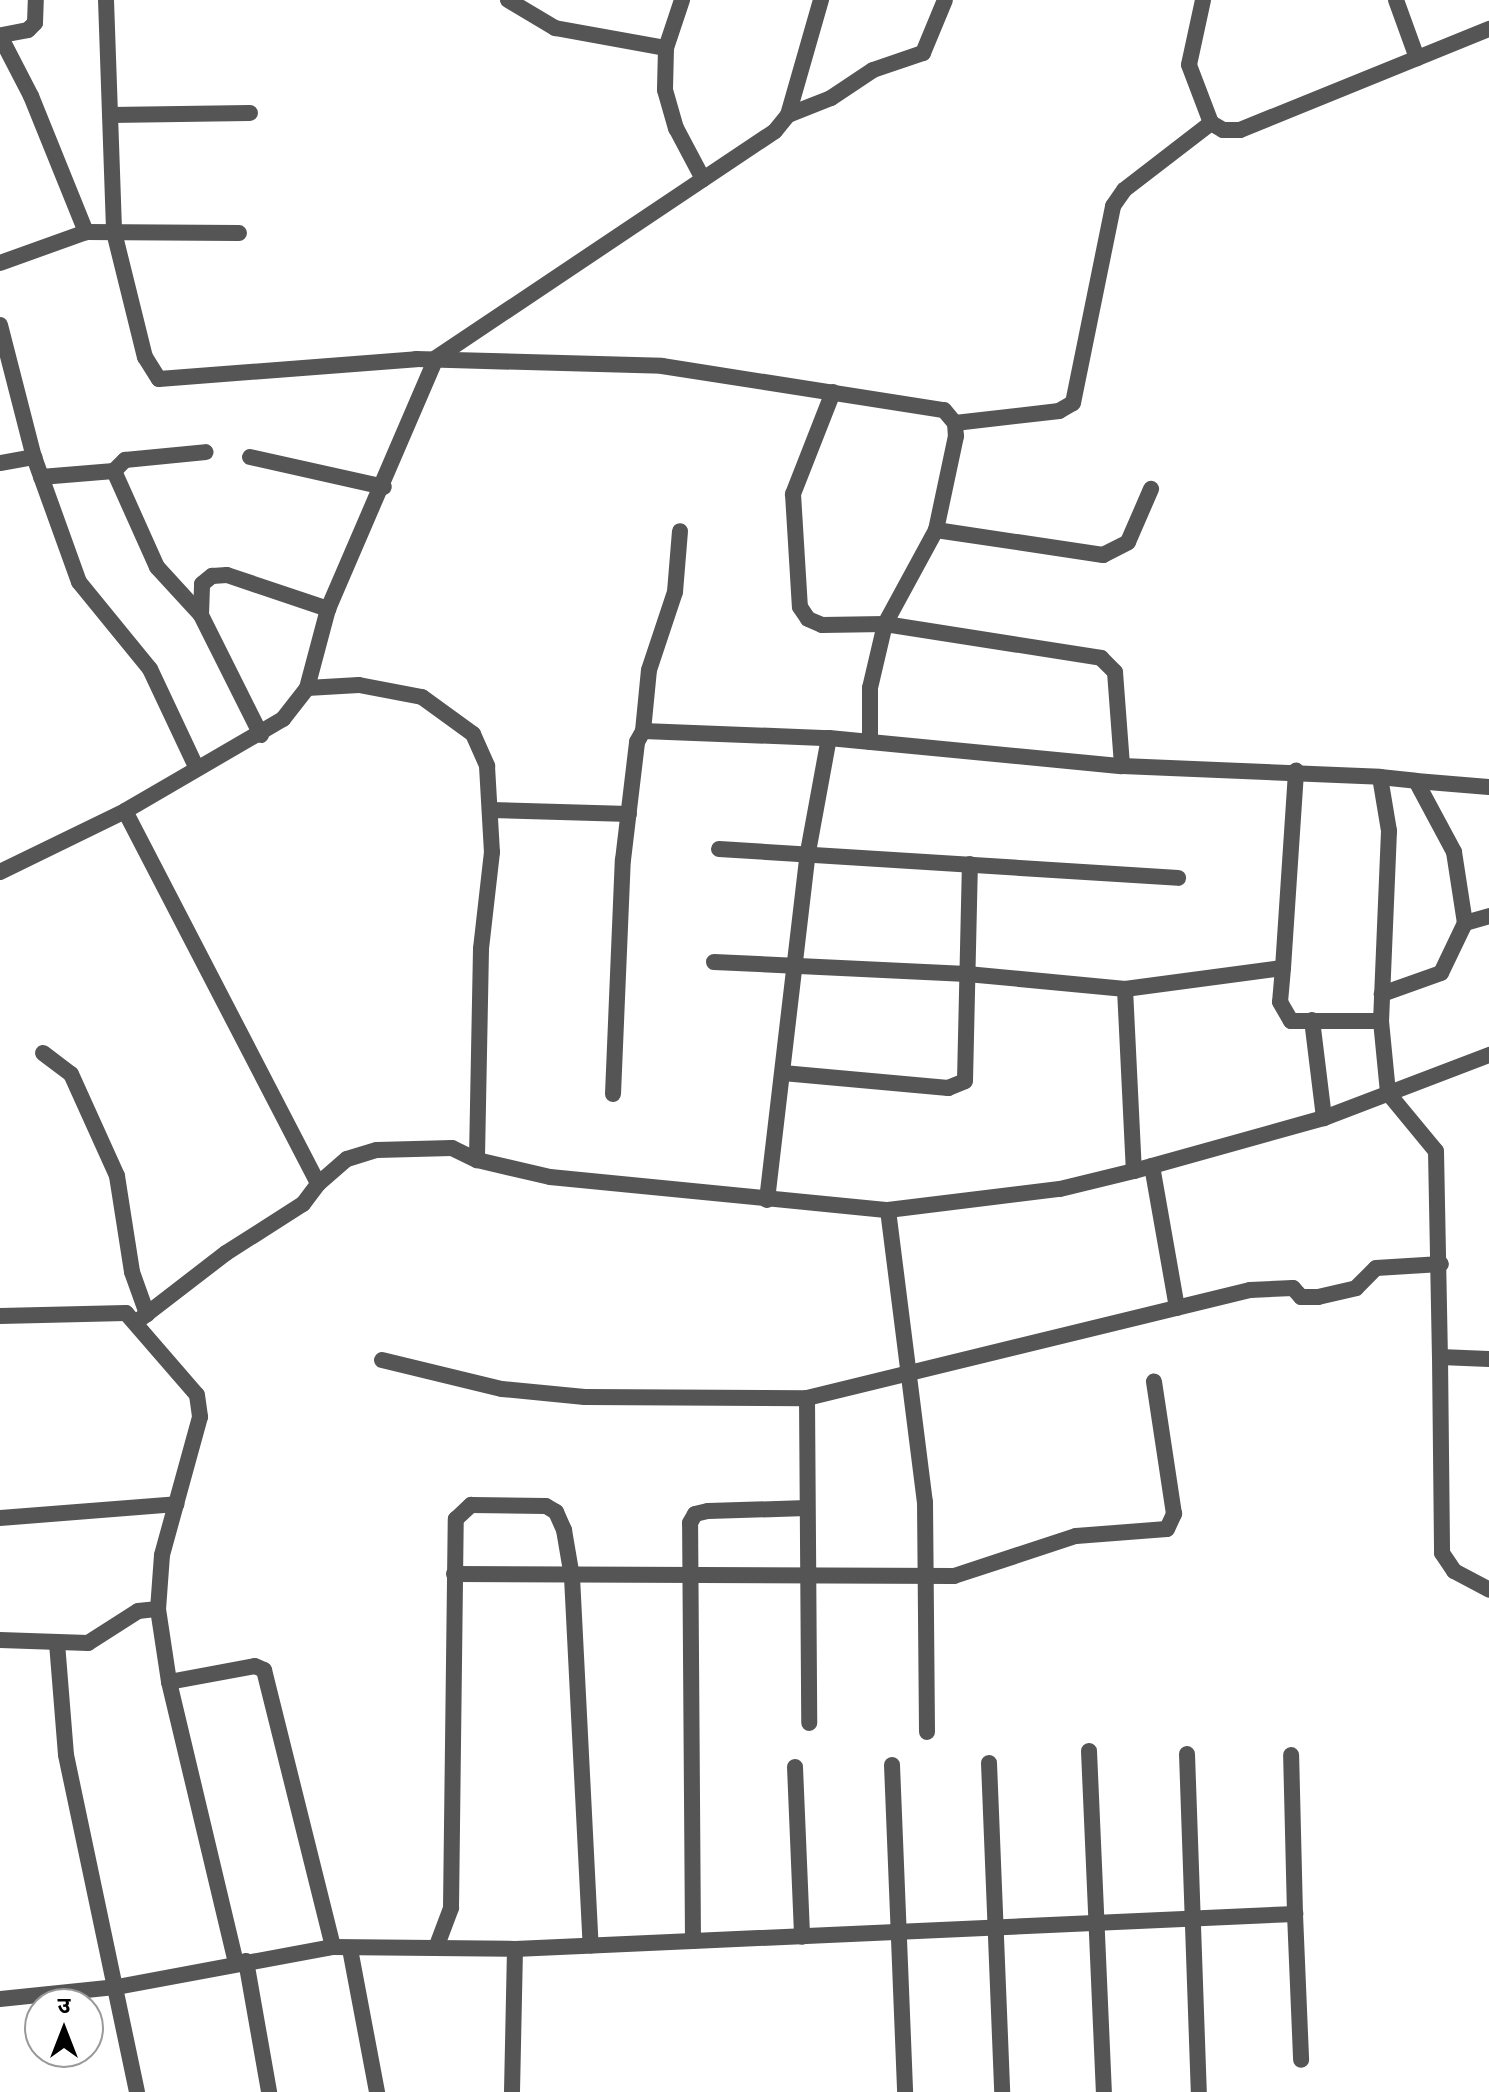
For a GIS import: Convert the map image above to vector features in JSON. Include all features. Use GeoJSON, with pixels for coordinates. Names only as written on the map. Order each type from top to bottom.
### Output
{"type":"FeatureCollection","features":[{"type":"Feature","properties":{"kind":"street"},"geometry":{"type":"LineString","coordinates":[[36,0],[35,23],[28,30],[1,36],[86,232]]}},
{"type":"Feature","properties":{"kind":"street"},"geometry":{"type":"LineString","coordinates":[[106,0],[114,232],[145,357],[159,379],[436,358],[662,366],[930,404],[955,423],[1059,411],[1073,403],[1113,206],[1124,190],[1211,123]]}},
{"type":"Feature","properties":{"kind":"street"},"geometry":{"type":"LineString","coordinates":[[508,0],[555,28],[666,48]]}},
{"type":"Feature","properties":{"kind":"street"},"geometry":{"type":"LineString","coordinates":[[682,0],[666,48],[665,90],[676,128],[703,179]]}},
{"type":"Feature","properties":{"kind":"street"},"geometry":{"type":"LineString","coordinates":[[0,872],[125,811],[261,735],[283,719],[307,688],[328,609],[384,487],[436,358],[775,131],[788,115],[821,0]]}},
{"type":"Feature","properties":{"kind":"street"},"geometry":{"type":"LineString","coordinates":[[788,115],[831,98],[873,70],[923,53],[945,0]]}},
{"type":"Feature","properties":{"kind":"street"},"geometry":{"type":"LineString","coordinates":[[1203,0],[1189,65],[1211,123],[1223,130],[1240,130],[1489,29]]}},
{"type":"Feature","properties":{"kind":"street"},"geometry":{"type":"LineString","coordinates":[[1396,0],[1417,58]]}},
{"type":"Feature","properties":{"kind":"street"},"geometry":{"type":"LineString","coordinates":[[110,115],[250,113]]}},
{"type":"Feature","properties":{"kind":"street"},"geometry":{"type":"LineString","coordinates":[[0,263],[86,232],[239,233]]}},
{"type":"Feature","properties":{"kind":"street"},"geometry":{"type":"LineString","coordinates":[[0,325],[34,457],[79,582],[150,669],[197,769]]}},
{"type":"Feature","properties":{"kind":"street"},"geometry":{"type":"LineString","coordinates":[[833,392],[793,494],[800,607],[808,619],[822,625],[885,624],[1101,658],[1115,672],[1122,766]]}},
{"type":"Feature","properties":{"kind":"street"},"geometry":{"type":"LineString","coordinates":[[870,742],[870,688],[885,624],[936,530],[955,423]]}},
{"type":"Feature","properties":{"kind":"street"},"geometry":{"type":"LineString","coordinates":[[41,477],[114,471],[125,460],[206,452]]}},
{"type":"Feature","properties":{"kind":"street"},"geometry":{"type":"LineString","coordinates":[[0,463],[34,457]]}},
{"type":"Feature","properties":{"kind":"street"},"geometry":{"type":"LineString","coordinates":[[250,457],[384,487]]}},
{"type":"Feature","properties":{"kind":"street"},"geometry":{"type":"LineString","coordinates":[[114,471],[157,567],[201,615],[261,735]]}},
{"type":"Feature","properties":{"kind":"street"},"geometry":{"type":"LineString","coordinates":[[936,530],[1103,555],[1128,542],[1151,489]]}},
{"type":"Feature","properties":{"kind":"street"},"geometry":{"type":"LineString","coordinates":[[613,1094],[615,959],[637,742],[643,731],[649,670],[675,592],[680,531]]}},
{"type":"Feature","properties":{"kind":"street"},"geometry":{"type":"LineString","coordinates":[[201,615],[202,584],[212,576],[227,575],[328,609]]}},
{"type":"Feature","properties":{"kind":"street"},"geometry":{"type":"LineString","coordinates":[[307,688],[359,685],[422,697],[473,734],[487,766],[490,810],[477,1160]]}},
{"type":"Feature","properties":{"kind":"street"},"geometry":{"type":"LineString","coordinates":[[643,731],[829,738],[1122,766],[1296,770],[1489,787]]}},
{"type":"Feature","properties":{"kind":"street"},"geometry":{"type":"LineString","coordinates":[[767,1200],[808,852],[829,738]]}},
{"type":"Feature","properties":{"kind":"street"},"geometry":{"type":"LineString","coordinates":[[1296,770],[1283,968],[1283,1013],[1291,1021],[1381,1021]]}},
{"type":"Feature","properties":{"kind":"street"},"geometry":{"type":"LineString","coordinates":[[1380,777],[1389,831],[1381,1021],[1388,1093],[1436,1151],[1441,1264],[1442,1553],[1454,1571],[1489,1590]]}},
{"type":"Feature","properties":{"kind":"street"},"geometry":{"type":"LineString","coordinates":[[1382,994],[1441,973],[1465,923],[1454,852],[1416,781]]}},
{"type":"Feature","properties":{"kind":"street"},"geometry":{"type":"LineString","coordinates":[[490,810],[629,814]]}},
{"type":"Feature","properties":{"kind":"street"},"geometry":{"type":"LineString","coordinates":[[125,811],[318,1184]]}},
{"type":"Feature","properties":{"kind":"street"},"geometry":{"type":"LineString","coordinates":[[719,849],[808,852],[1178,878]]}},
{"type":"Feature","properties":{"kind":"street"},"geometry":{"type":"LineString","coordinates":[[783,1073],[960,1086],[968,1073],[970,864]]}},
{"type":"Feature","properties":{"kind":"street"},"geometry":{"type":"LineString","coordinates":[[1465,923],[1489,916]]}},
{"type":"Feature","properties":{"kind":"street"},"geometry":{"type":"LineString","coordinates":[[714,962],[967,974],[1125,989],[1283,968]]}},
{"type":"Feature","properties":{"kind":"street"},"geometry":{"type":"LineString","coordinates":[[1125,989],[1134,1171]]}},
{"type":"Feature","properties":{"kind":"street"},"geometry":{"type":"LineString","coordinates":[[1312,1020],[1324,1118]]}},
{"type":"Feature","properties":{"kind":"street"},"geometry":{"type":"LineString","coordinates":[[43,1053],[71,1074],[111,1162],[141,1319],[197,1395],[200,1417],[162,1555],[158,1609],[169,1682],[241,1962],[269,2092]]}},
{"type":"Feature","properties":{"kind":"street"},"geometry":{"type":"LineString","coordinates":[[141,1319],[226,1253],[303,1204],[318,1184],[347,1159],[377,1150],[452,1148],[477,1160],[550,1177],[888,1210],[1060,1189],[1134,1171],[1324,1118],[1489,1055]]}},
{"type":"Feature","properties":{"kind":"street"},"geometry":{"type":"LineString","coordinates":[[1152,1166],[1177,1308]]}},
{"type":"Feature","properties":{"kind":"street"},"geometry":{"type":"LineString","coordinates":[[888,1210],[912,1376],[925,1502],[923,1577],[927,1732]]}},
{"type":"Feature","properties":{"kind":"street"},"geometry":{"type":"LineString","coordinates":[[382,1360],[502,1389],[585,1397],[807,1398],[912,1376],[1250,1290],[1293,1288],[1301,1297],[1318,1297],[1356,1288],[1376,1268],[1441,1264]]}},
{"type":"Feature","properties":{"kind":"street"},"geometry":{"type":"LineString","coordinates":[[0,1316],[92,1310],[126,1313],[141,1319]]}},
{"type":"Feature","properties":{"kind":"street"},"geometry":{"type":"LineString","coordinates":[[1440,1357],[1489,1359]]}},
{"type":"Feature","properties":{"kind":"street"},"geometry":{"type":"LineString","coordinates":[[454,1574],[689,1578],[923,1577],[975,1572],[1076,1536],[1167,1529],[1174,1514],[1154,1382]]}},
{"type":"Feature","properties":{"kind":"street"},"geometry":{"type":"LineString","coordinates":[[807,1398],[807,1508],[811,1576],[809,1723]]}},
{"type":"Feature","properties":{"kind":"street"},"geometry":{"type":"LineString","coordinates":[[0,1518],[176,1504]]}},
{"type":"Feature","properties":{"kind":"street"},"geometry":{"type":"LineString","coordinates":[[436,1948],[451,1908],[454,1574],[460,1511],[471,1505],[546,1506],[561,1521],[572,1577],[591,1946]]}},
{"type":"Feature","properties":{"kind":"street"},"geometry":{"type":"LineString","coordinates":[[693,1941],[690,1523],[695,1514],[807,1508]]}},
{"type":"Feature","properties":{"kind":"street"},"geometry":{"type":"LineString","coordinates":[[0,1640],[88,1643],[138,1611],[158,1609]]}},
{"type":"Feature","properties":{"kind":"street"},"geometry":{"type":"LineString","coordinates":[[57,1643],[62,1736],[137,2092]]}},
{"type":"Feature","properties":{"kind":"street"},"geometry":{"type":"LineString","coordinates":[[169,1682],[255,1666],[264,1670],[341,1948],[377,2092]]}},
{"type":"Feature","properties":{"kind":"street"},"geometry":{"type":"LineString","coordinates":[[1089,1751],[1104,2092]]}},
{"type":"Feature","properties":{"kind":"street"},"geometry":{"type":"LineString","coordinates":[[1187,1754],[1199,2092]]}},
{"type":"Feature","properties":{"kind":"street"},"geometry":{"type":"LineString","coordinates":[[1291,1755],[1301,2060]]}},
{"type":"Feature","properties":{"kind":"street"},"geometry":{"type":"LineString","coordinates":[[989,1763],[1002,2092]]}},
{"type":"Feature","properties":{"kind":"street"},"geometry":{"type":"LineString","coordinates":[[892,1765],[905,2092]]}},
{"type":"Feature","properties":{"kind":"street"},"geometry":{"type":"LineString","coordinates":[[795,1767],[802,1937]]}},
{"type":"Feature","properties":{"kind":"street"},"geometry":{"type":"LineString","coordinates":[[0,1999],[117,1987],[241,1962],[341,1948],[515,1949],[1295,1914]]}},
{"type":"Feature","properties":{"kind":"street"},"geometry":{"type":"LineString","coordinates":[[512,2092],[515,1949]]}}]}
